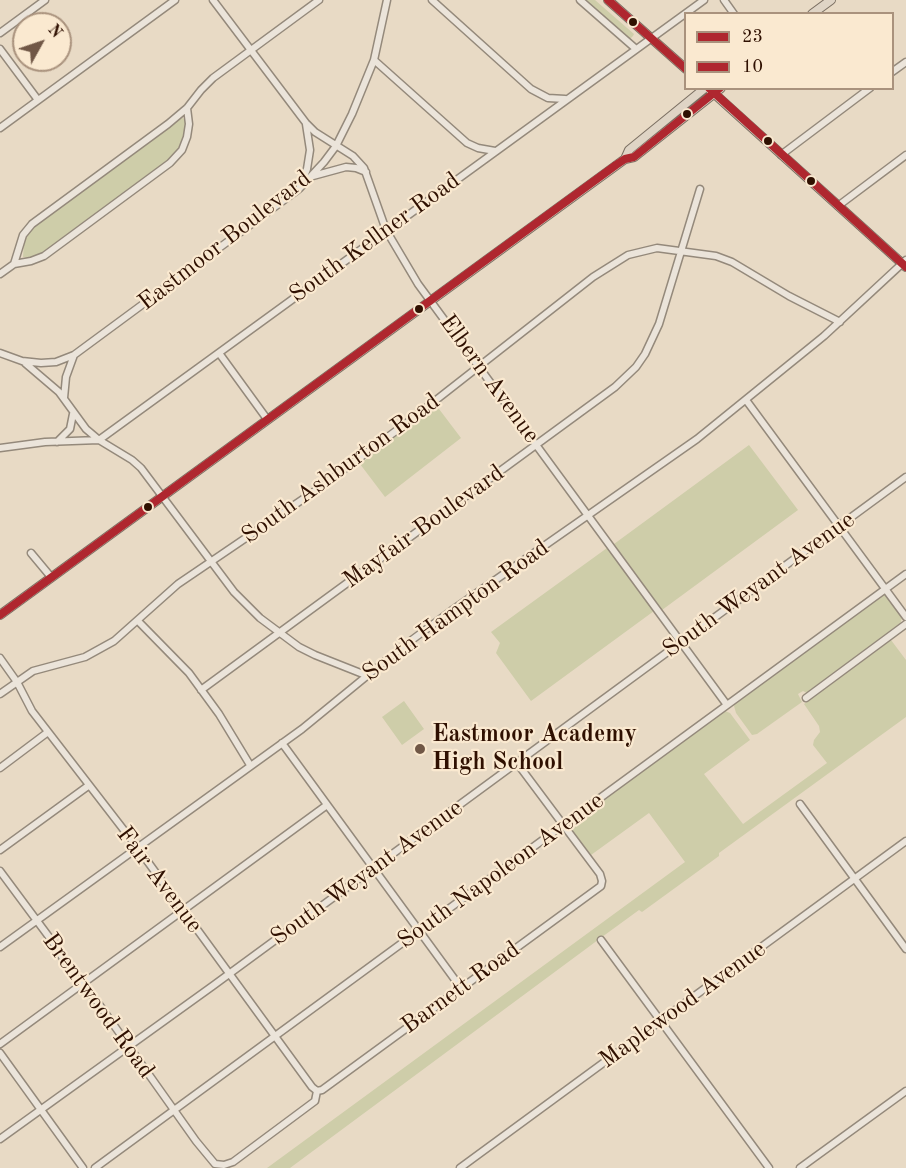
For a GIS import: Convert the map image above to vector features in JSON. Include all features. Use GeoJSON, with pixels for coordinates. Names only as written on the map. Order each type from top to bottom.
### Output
{"type":"FeatureCollection","features":[{"type":"Feature","properties":{"kind":"main road"},"geometry":{"type":"LineString","coordinates":[[608,0],[684,67]]}},
{"type":"Feature","properties":{"kind":"main road"},"geometry":{"type":"LineString","coordinates":[[815,12],[831,0]]}},
{"type":"Feature","properties":{"kind":"main road"},"geometry":{"type":"LineString","coordinates":[[0,615],[625,159],[634,157],[712,90],[781,155],[905,264]]}},
{"type":"Feature","properties":{"kind":"street"},"geometry":{"type":"LineString","coordinates":[[0,33],[45,0]]}},
{"type":"Feature","properties":{"kind":"street"},"geometry":{"type":"LineString","coordinates":[[0,128],[175,0]]}},
{"type":"Feature","properties":{"kind":"street","name":"Elbern Avenue"},"geometry":{"type":"LineString","coordinates":[[213,0],[306,123],[315,132],[357,160],[366,172],[386,230],[430,300],[727,705]]}},
{"type":"Feature","properties":{"kind":"street"},"geometry":{"type":"LineString","coordinates":[[14,264],[23,235],[32,224],[187,108],[204,86],[319,0]]}},
{"type":"Feature","properties":{"kind":"street","name":"Eastmoor Boulevard"},"geometry":{"type":"LineString","coordinates":[[0,353],[33,363],[48,363],[74,355],[299,189],[336,146],[362,93],[374,60],[387,0]]}},
{"type":"Feature","properties":{"kind":"street"},"geometry":{"type":"LineString","coordinates":[[432,0],[531,89],[548,98],[565,99]]}},
{"type":"Feature","properties":{"kind":"street"},"geometry":{"type":"LineString","coordinates":[[580,0],[636,49]]}},
{"type":"Feature","properties":{"kind":"street","name":"South Kellner Road"},"geometry":{"type":"LineString","coordinates":[[687,12],[704,0]]}},
{"type":"Feature","properties":{"kind":"street","name":"South Kellner Road"},"geometry":{"type":"LineString","coordinates":[[99,440],[684,14]]}},
{"type":"Feature","properties":{"kind":"street"},"geometry":{"type":"LineString","coordinates":[[0,49],[38,100]]}},
{"type":"Feature","properties":{"kind":"street"},"geometry":{"type":"LineString","coordinates":[[374,60],[467,143],[495,151]]}},
{"type":"Feature","properties":{"kind":"street"},"geometry":{"type":"LineString","coordinates":[[781,155],[867,90]]}},
{"type":"Feature","properties":{"kind":"street"},"geometry":{"type":"LineString","coordinates":[[0,274],[14,264],[44,256],[170,163],[182,150],[187,137],[189,124],[187,108]]}},
{"type":"Feature","properties":{"kind":"street"},"geometry":{"type":"LineString","coordinates":[[299,189],[307,169],[310,150],[306,123]]}},
{"type":"Feature","properties":{"kind":"street"},"geometry":{"type":"LineString","coordinates":[[838,206],[906,155]]}},
{"type":"Feature","properties":{"kind":"street"},"geometry":{"type":"LineString","coordinates":[[312,176],[346,167],[366,172]]}},
{"type":"Feature","properties":{"kind":"street","name":"Mayfair Boulevard"},"geometry":{"type":"LineString","coordinates":[[201,690],[615,387],[636,367],[652,341],[700,189]]}},
{"type":"Feature","properties":{"kind":"street","name":"South Ashburton Road"},"geometry":{"type":"LineString","coordinates":[[0,694],[43,668],[91,655],[114,641],[171,590],[312,493],[408,423],[593,277],[628,255],[649,249],[682,250],[716,256],[732,262],[789,296],[840,322]]}},
{"type":"Feature","properties":{"kind":"street","name":"South Hampton Road"},"geometry":{"type":"LineString","coordinates":[[0,947],[282,743],[401,648],[697,439],[840,322],[905,264]]}},
{"type":"Feature","properties":{"kind":"street"},"geometry":{"type":"LineString","coordinates":[[0,347],[52,384],[86,429],[99,440],[132,460],[150,477],[242,601],[278,633],[315,656],[368,676]]}},
{"type":"Feature","properties":{"kind":"street"},"geometry":{"type":"LineString","coordinates":[[219,352],[267,420]]}},
{"type":"Feature","properties":{"kind":"street"},"geometry":{"type":"LineString","coordinates":[[64,399],[66,377],[74,355]]}},
{"type":"Feature","properties":{"kind":"street"},"geometry":{"type":"LineString","coordinates":[[746,400],[906,617]]}},
{"type":"Feature","properties":{"kind":"street"},"geometry":{"type":"LineString","coordinates":[[57,442],[70,429],[74,414]]}},
{"type":"Feature","properties":{"kind":"street"},"geometry":{"type":"LineString","coordinates":[[0,448],[99,440]]}},
{"type":"Feature","properties":{"kind":"street","name":"South Weyant Avenue"},"geometry":{"type":"LineString","coordinates":[[0,1139],[905,479]]}},
{"type":"Feature","properties":{"kind":"street"},"geometry":{"type":"LineString","coordinates":[[31,553],[51,577]]}},
{"type":"Feature","properties":{"kind":"street","name":"South Napoleon Avenue"},"geometry":{"type":"LineString","coordinates":[[95,1168],[906,574]]}},
{"type":"Feature","properties":{"kind":"street"},"geometry":{"type":"LineString","coordinates":[[138,621],[170,653],[201,690],[249,765]]}},
{"type":"Feature","properties":{"kind":"street"},"geometry":{"type":"LineString","coordinates":[[806,698],[906,624]]}},
{"type":"Feature","properties":{"kind":"street","name":"Fair Avenue"},"geometry":{"type":"LineString","coordinates":[[0,658],[17,682],[27,703],[48,732],[137,847],[317,1091]]}},
{"type":"Feature","properties":{"kind":"street"},"geometry":{"type":"LineString","coordinates":[[0,768],[48,732]]}},
{"type":"Feature","properties":{"kind":"street"},"geometry":{"type":"LineString","coordinates":[[282,743],[461,988]]}},
{"type":"Feature","properties":{"kind":"street"},"geometry":{"type":"LineString","coordinates":[[517,762],[564,825]]}},
{"type":"Feature","properties":{"kind":"street"},"geometry":{"type":"LineString","coordinates":[[0,850],[88,786]]}},
{"type":"Feature","properties":{"kind":"street"},"geometry":{"type":"LineString","coordinates":[[800,804],[906,949]]}},
{"type":"Feature","properties":{"kind":"street"},"geometry":{"type":"LineString","coordinates":[[0,1044],[327,805]]}},
{"type":"Feature","properties":{"kind":"street","name":"Barnett Road"},"geometry":{"type":"LineString","coordinates":[[317,1091],[322,1090],[600,886],[602,880],[564,825]]}},
{"type":"Feature","properties":{"kind":"street","name":"Maplewood Avenue"},"geometry":{"type":"LineString","coordinates":[[460,1168],[906,841]]}},
{"type":"Feature","properties":{"kind":"street","name":"Brentwood Road"},"geometry":{"type":"LineString","coordinates":[[0,871],[81,985],[96,1000],[196,1141],[215,1164],[229,1165],[315,1101],[317,1091]]}},
{"type":"Feature","properties":{"kind":"street"},"geometry":{"type":"LineString","coordinates":[[601,940],[769,1168]]}},
{"type":"Feature","properties":{"kind":"street"},"geometry":{"type":"LineString","coordinates":[[0,1053],[83,1168]]}},
{"type":"Feature","properties":{"kind":"street"},"geometry":{"type":"LineString","coordinates":[[800,1168],[906,1091]]}},
{"type":"Feature","properties":{"kind":"green space"},"geometry":{"type":"Polygon","coordinates":[[[583,0],[595,0],[634,34],[633,36],[629,40],[583,0]]]}},
{"type":"Feature","properties":{"kind":"green space"},"geometry":{"type":"Polygon","coordinates":[[[183,118],[187,124],[185,133],[177,152],[168,161],[44,252],[30,258],[23,257],[24,242],[38,222],[178,119],[183,118]]]}},
{"type":"Feature","properties":{"kind":"green space"},"geometry":{"type":"Polygon","coordinates":[[[436,405],[461,438],[385,497],[360,464],[436,405]]]}},
{"type":"Feature","properties":{"kind":"green space"},"geometry":{"type":"Polygon","coordinates":[[[749,445],[798,510],[662,610],[614,544],[749,445]]]}},
{"type":"Feature","properties":{"kind":"green space"},"geometry":{"type":"Polygon","coordinates":[[[607,548],[654,611],[531,701],[496,653],[500,643],[491,632],[607,548]]]}},
{"type":"Feature","properties":{"kind":"green space"},"geometry":{"type":"Polygon","coordinates":[[[882,595],[887,595],[902,617],[900,626],[810,692],[803,691],[798,694],[802,702],[757,734],[752,735],[736,713],[734,706],[736,702],[882,595]]]}},
{"type":"Feature","properties":{"kind":"green space"},"geometry":{"type":"Polygon","coordinates":[[[891,640],[906,660],[906,717],[642,912],[639,910],[602,937],[290,1168],[267,1168],[685,862],[649,813],[591,855],[571,829],[572,822],[725,711],[730,713],[750,740],[704,774],[743,824],[827,763],[813,745],[820,732],[819,726],[804,704],[891,640]]]}},
{"type":"Feature","properties":{"kind":"green space"},"geometry":{"type":"Polygon","coordinates":[[[404,701],[424,729],[402,745],[382,717],[404,701]]]}},
{"type":"Feature","properties":{"kind":"transit line","name":"10"},"geometry":{"type":"LineString","coordinates":[[608,0],[684,67]]}},
{"type":"Feature","properties":{"kind":"transit line","name":"10"},"geometry":{"type":"LineString","coordinates":[[711,90],[906,267]]}},
{"type":"Feature","properties":{"kind":"transit line","name":"23"},"geometry":{"type":"LineString","coordinates":[[0,615],[616,165],[625,159],[634,157],[718,90]]}},
{"type":"Feature","properties":{"kind":"place","name":"Eastmoor Academy High School"},"geometry":{"type":"Point","coordinates":[420,749]}}]}
